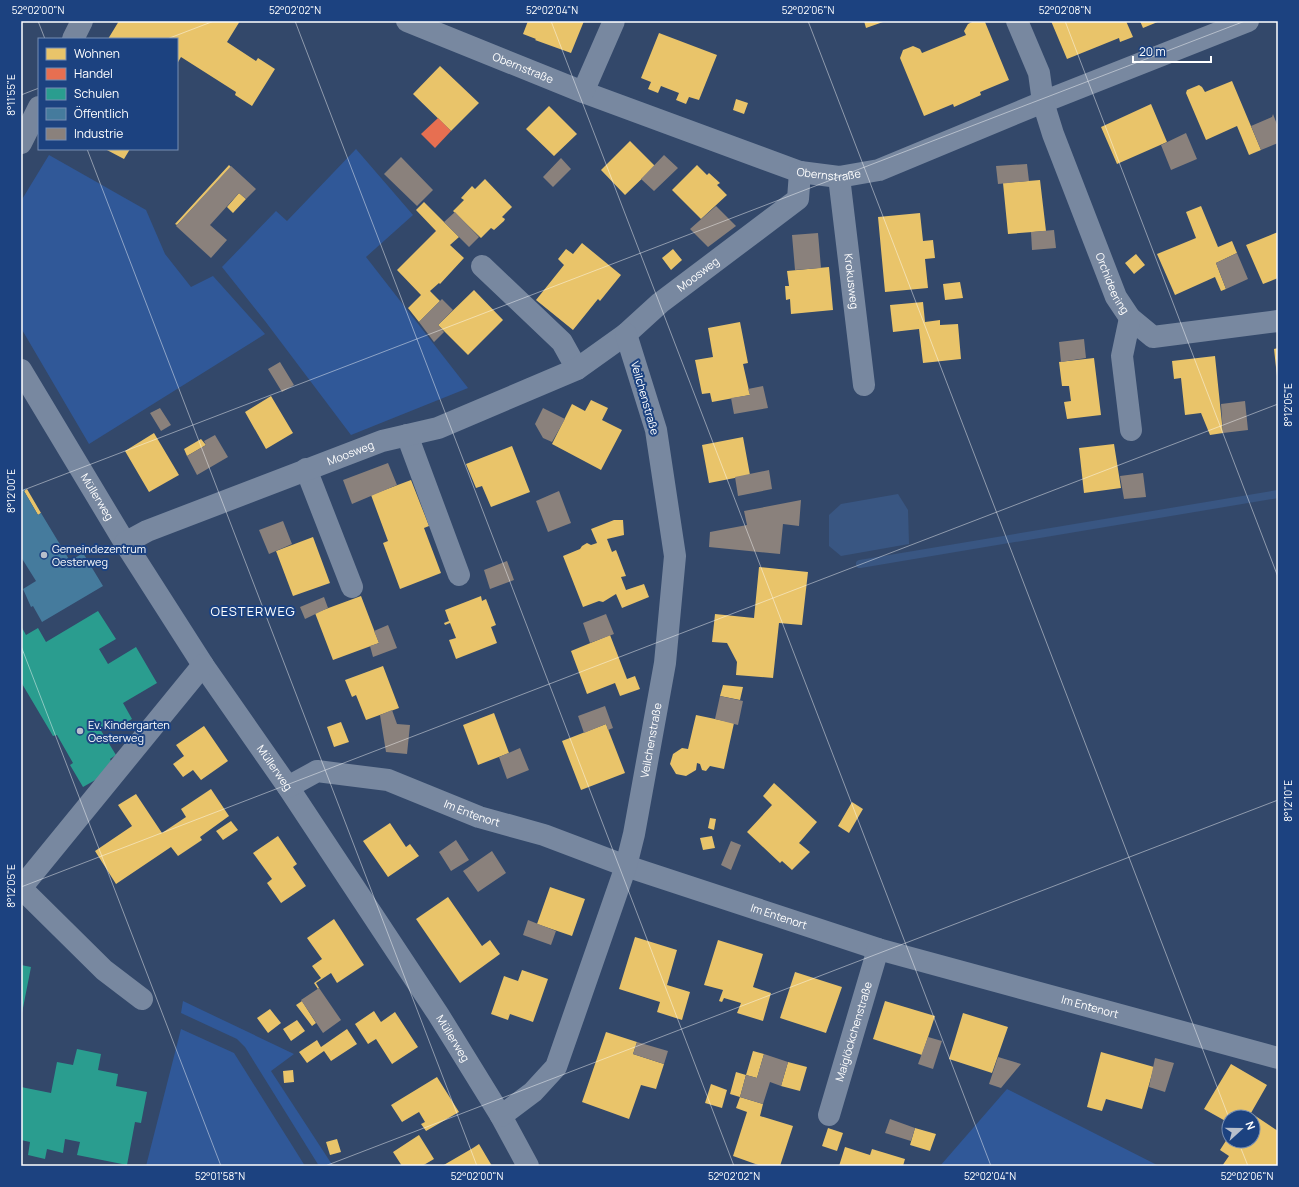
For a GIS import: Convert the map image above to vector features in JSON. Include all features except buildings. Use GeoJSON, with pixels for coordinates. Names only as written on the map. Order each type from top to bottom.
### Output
{"type":"FeatureCollection","features":[{"type":"Feature","properties":{"kind":"main road"},"geometry":{"type":"LineString","coordinates":[[74,38],[82,21]]}},
{"type":"Feature","properties":{"kind":"main road"},"geometry":{"type":"LineString","coordinates":[[21,143],[38,109]]}},
{"type":"Feature","properties":{"kind":"street","name":"Obernstraße"},"geometry":{"type":"LineString","coordinates":[[407,21],[583,92],[800,172],[839,177],[879,170],[1043,102],[1248,21]]}},
{"type":"Feature","properties":{"kind":"street"},"geometry":{"type":"LineString","coordinates":[[583,92],[614,21]]}},
{"type":"Feature","properties":{"kind":"street","name":"Orchideering"},"geometry":{"type":"LineString","coordinates":[[1017,21],[1039,73],[1043,102],[1053,134],[1116,297],[1130,318],[1153,337],[1278,321]]}},
{"type":"Feature","properties":{"kind":"street","name":"Moosweg"},"geometry":{"type":"LineString","coordinates":[[125,543],[147,531],[382,440],[438,428],[577,370],[626,334],[660,303],[798,199],[800,172]]}},
{"type":"Feature","properties":{"kind":"street","name":"Krokusweg"},"geometry":{"type":"LineString","coordinates":[[839,177],[864,385]]}},
{"type":"Feature","properties":{"kind":"street"},"geometry":{"type":"LineString","coordinates":[[482,266],[562,342],[577,370]]}},
{"type":"Feature","properties":{"kind":"street"},"geometry":{"type":"LineString","coordinates":[[1130,318],[1122,356],[1131,430]]}},
{"type":"Feature","properties":{"kind":"street","name":"Veilchenstraße"},"geometry":{"type":"LineString","coordinates":[[501,1116],[533,1092],[556,1067],[626,866],[634,834],[665,663],[675,556],[656,430],[626,334]]}},
{"type":"Feature","properties":{"kind":"street","name":"Müllerweg"},"geometry":{"type":"LineString","coordinates":[[21,370],[125,543],[203,665],[288,788],[438,1014],[501,1116],[528,1166]]}},
{"type":"Feature","properties":{"kind":"street"},"geometry":{"type":"LineString","coordinates":[[407,435],[459,575]]}},
{"type":"Feature","properties":{"kind":"street"},"geometry":{"type":"LineString","coordinates":[[306,469],[352,587]]}},
{"type":"Feature","properties":{"kind":"street"},"geometry":{"type":"LineString","coordinates":[[142,999],[104,970],[21,888],[203,665]]}},
{"type":"Feature","properties":{"kind":"street","name":"Im Entenort"},"geometry":{"type":"LineString","coordinates":[[288,788],[317,772],[388,780],[479,817],[544,835],[626,866],[878,949],[1278,1058]]}},
{"type":"Feature","properties":{"kind":"street","name":"Maiglöckchenstraße"},"geometry":{"type":"LineString","coordinates":[[829,1115],[878,949]]}},
{"type":"Feature","properties":{"kind":"shaded area"},"geometry":{"type":"Polygon","coordinates":[[[356,149],[413,215],[366,257],[468,388],[351,435],[265,321],[222,267],[276,211],[287,221],[356,149]]]}},
{"type":"Feature","properties":{"kind":"shaded area"},"geometry":{"type":"Polygon","coordinates":[[[49,155],[146,210],[165,254],[191,287],[213,276],[265,334],[89,444],[21,328],[21,201],[49,155]]]}},
{"type":"Feature","properties":{"kind":"shaded area"},"geometry":{"type":"Polygon","coordinates":[[[898,494],[908,510],[909,544],[841,556],[829,546],[829,515],[841,504],[898,494]]]}},
{"type":"Feature","properties":{"kind":"shaded area"},"geometry":{"type":"Polygon","coordinates":[[[183,1001],[294,1054],[271,1071],[333,1166],[319,1166],[245,1047],[237,1039],[181,1013],[183,1001]]]}},
{"type":"Feature","properties":{"kind":"shaded area"},"geometry":{"type":"Polygon","coordinates":[[[181,1029],[234,1053],[305,1166],[146,1166],[181,1029]]]}},
{"type":"Feature","properties":{"kind":"shaded area"},"geometry":{"type":"Polygon","coordinates":[[[1007,1089],[1159,1166],[940,1166],[1007,1089]]]}},
{"type":"Feature","properties":{"kind":"waterway"},"geometry":{"type":"LineString","coordinates":[[860,564],[1278,494]]}},
{"type":"Feature","properties":{"kind":"place","name":"Gemeindezentrum Oesterweg"},"geometry":{"type":"Point","coordinates":[44,555]}},
{"type":"Feature","properties":{"kind":"place","name":"Ev. Kindergarten Oesterweg"},"geometry":{"type":"Point","coordinates":[80,731]}},
{"type":"Feature","properties":{"kind":"district","name":"OESTERWEG"},"geometry":{"type":"Point","coordinates":[253,611]}}]}
